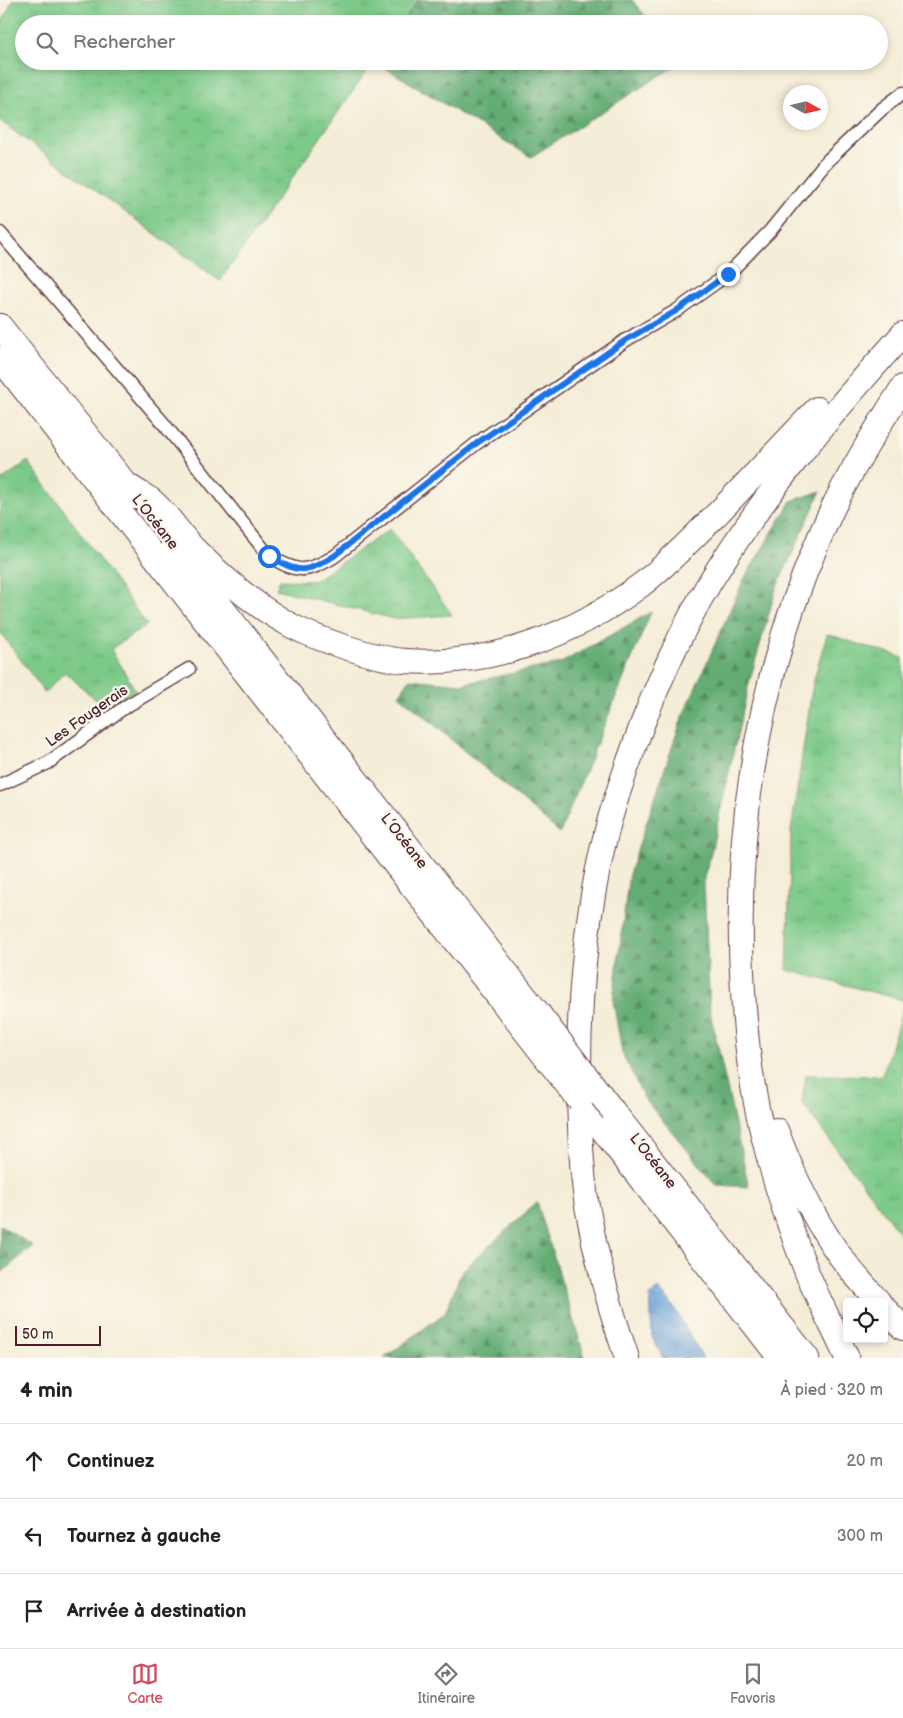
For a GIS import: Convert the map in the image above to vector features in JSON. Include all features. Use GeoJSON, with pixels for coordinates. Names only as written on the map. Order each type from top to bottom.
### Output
{"type":"FeatureCollection","features":[{"type":"Feature","properties":{"kind":"highway"},"geometry":{"type":"LineString","coordinates":[[126,484],[152,502],[194,548],[232,584],[263,609],[287,624],[326,640],[366,653],[404,661],[477,659],[520,649],[554,636],[596,615],[642,584],[694,537],[903,319]]}},
{"type":"Feature","properties":{"kind":"highway","name":"L’Océane"},"geometry":{"type":"LineString","coordinates":[[0,326],[126,484],[530,1020]]}},
{"type":"Feature","properties":{"kind":"highway"},"geometry":{"type":"LineString","coordinates":[[627,1358],[605,1284],[587,1204],[578,1119],[579,1033],[584,965],[595,886],[608,826],[630,756],[658,683],[708,585],[748,521],[785,471],[838,407],[903,334]]}},
{"type":"Feature","properties":{"kind":"highway","name":"L’Océane"},"geometry":{"type":"LineString","coordinates":[[0,358],[606,1117],[807,1358]]}},
{"type":"Feature","properties":{"kind":"highway"},"geometry":{"type":"LineString","coordinates":[[848,1358],[807,1271],[784,1208],[757,1109],[748,1055],[742,978],[740,917],[742,845],[751,768],[772,675],[785,628],[802,579],[829,515],[868,442],[903,387]]}},
{"type":"Feature","properties":{"kind":"highway"},"geometry":{"type":"LineString","coordinates":[[742,978],[753,1008],[758,1054],[768,1105],[792,1170],[806,1200],[829,1239],[857,1278],[875,1298]]}},
{"type":"Feature","properties":{"kind":"highway","name":"L’Océane"},"geometry":{"type":"LineString","coordinates":[[606,1117],[674,1221],[780,1358]]}},
{"type":"Feature","properties":{"kind":"highway"},"geometry":{"type":"LineString","coordinates":[[674,1221],[684,1251],[762,1358]]}},
{"type":"Feature","properties":{"kind":"highway"},"geometry":{"type":"LineString","coordinates":[[888,1312],[903,1328]]}},
{"type":"Feature","properties":{"kind":"street"},"geometry":{"type":"LineString","coordinates":[[0,234],[164,424],[269,556],[284,564],[302,570],[319,566],[334,556],[477,443],[626,340],[676,311],[728,274],[770,231],[825,163],[882,109],[903,93]]}},
{"type":"Feature","properties":{"kind":"street","name":"Les Fougerais"},"geometry":{"type":"LineString","coordinates":[[0,785],[48,763],[125,707],[189,669]]}},
{"type":"Feature","properties":{"kind":"green space"},"geometry":{"type":"Polygon","coordinates":[[[13,0],[418,0],[407,15],[15,15],[15,70],[368,70],[220,281],[0,121],[0,26],[13,0]]]}},
{"type":"Feature","properties":{"kind":"green space"},"geometry":{"type":"Polygon","coordinates":[[[418,0],[632,0],[644,15],[407,15],[418,0]]]}},
{"type":"Feature","properties":{"kind":"green space"},"geometry":{"type":"Polygon","coordinates":[[[389,70],[669,70],[531,157],[389,70]]]}},
{"type":"Feature","properties":{"kind":"green space"},"geometry":{"type":"Polygon","coordinates":[[[28,461],[147,625],[111,649],[136,691],[106,709],[65,672],[45,693],[0,632],[0,481],[28,461]]]}},
{"type":"Feature","properties":{"kind":"green space"},"geometry":{"type":"Polygon","coordinates":[[[821,491],[776,589],[749,683],[704,883],[710,1011],[749,1187],[716,1185],[644,1098],[622,1053],[613,1000],[629,874],[682,718],[744,579],[791,501],[821,491]]]}},
{"type":"Feature","properties":{"kind":"green space"},"geometry":{"type":"Polygon","coordinates":[[[390,529],[452,615],[394,619],[276,589],[280,580],[314,581],[390,529]]]}},
{"type":"Feature","properties":{"kind":"green space"},"geometry":{"type":"Polygon","coordinates":[[[651,612],[560,833],[399,695],[410,679],[462,684],[561,663],[651,612]]]}},
{"type":"Feature","properties":{"kind":"green space"},"geometry":{"type":"Polygon","coordinates":[[[827,634],[903,658],[903,1000],[787,970],[791,831],[813,683],[827,634]]]}},
{"type":"Feature","properties":{"kind":"green space"},"geometry":{"type":"Polygon","coordinates":[[[903,1008],[903,1238],[802,1103],[806,1075],[882,1076],[903,1008]]]}},
{"type":"Feature","properties":{"kind":"green space"},"geometry":{"type":"Polygon","coordinates":[[[537,1202],[585,1358],[384,1358],[445,1313],[462,1271],[537,1202]]]}},
{"type":"Feature","properties":{"kind":"green space"},"geometry":{"type":"Polygon","coordinates":[[[0,1225],[33,1246],[0,1274],[0,1225]]]}},
{"type":"Feature","properties":{"kind":"water"},"geometry":{"type":"Polygon","coordinates":[[[658,1289],[672,1304],[703,1358],[663,1358],[652,1337],[650,1296],[658,1289]]]}},
{"type":"Feature","properties":{"kind":"route"},"geometry":{"type":"LineString","coordinates":[[269,556],[284,564],[302,570],[319,566],[477,443],[626,340],[676,311],[728,274]]}}]}
